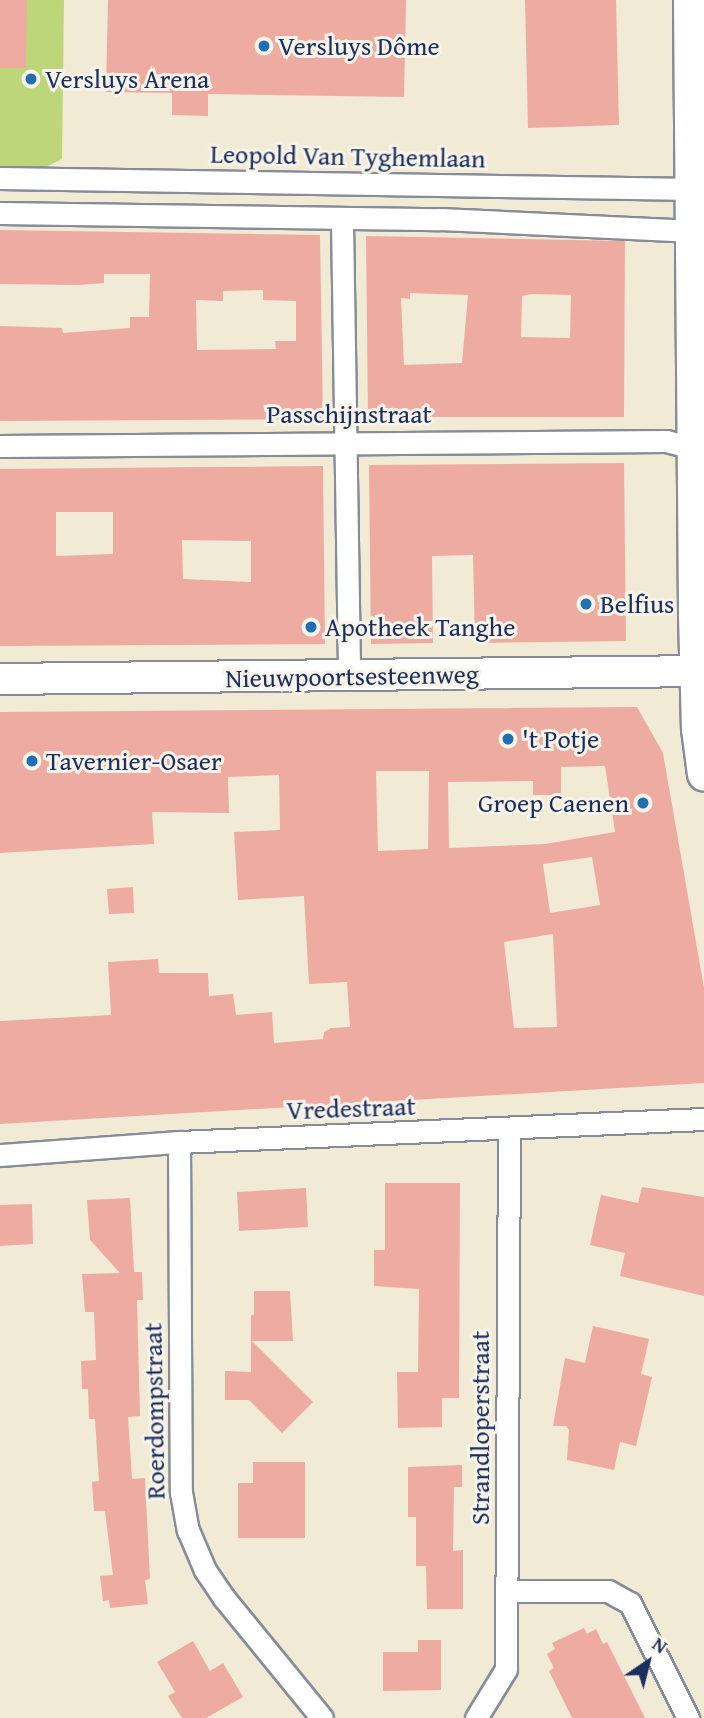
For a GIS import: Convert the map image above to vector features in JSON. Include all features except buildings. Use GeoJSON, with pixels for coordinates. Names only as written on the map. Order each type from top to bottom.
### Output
{"type":"FeatureCollection","features":[{"type":"Feature","properties":{"kind":"main road"},"geometry":{"type":"LineString","coordinates":[[690,0],[704,774]]}},
{"type":"Feature","properties":{"kind":"main road","name":"Nieuwpoortsesteenweg"},"geometry":{"type":"LineString","coordinates":[[0,680],[701,671]]}},
{"type":"Feature","properties":{"kind":"street","name":"Leopold Van Tyghemlaan"},"geometry":{"type":"LineString","coordinates":[[0,178],[695,189]]}},
{"type":"Feature","properties":{"kind":"street"},"geometry":{"type":"LineString","coordinates":[[0,213],[342,221],[454,220],[694,231]]}},
{"type":"Feature","properties":{"kind":"street"},"geometry":{"type":"LineString","coordinates":[[342,221],[348,676]]}},
{"type":"Feature","properties":{"kind":"street","name":"Passchijnstraat"},"geometry":{"type":"LineString","coordinates":[[0,446],[666,441],[697,449]]}},
{"type":"Feature","properties":{"kind":"street","name":"Vredestraat"},"geometry":{"type":"LineString","coordinates":[[0,1155],[179,1142],[704,1119]]}},
{"type":"Feature","properties":{"kind":"street","name":"Strandloperstraat"},"geometry":{"type":"LineString","coordinates":[[476,1718],[506,1669],[509,1129]]}},
{"type":"Feature","properties":{"kind":"street","name":"Roerdompstraat"},"geometry":{"type":"LineString","coordinates":[[179,1142],[181,1492],[188,1530],[205,1570],[224,1598],[322,1718]]}},
{"type":"Feature","properties":{"kind":"street"},"geometry":{"type":"LineString","coordinates":[[508,1591],[608,1591],[630,1603],[688,1718]]}},
{"type":"Feature","properties":{"kind":"green space","name":"Versluys Arena"},"geometry":{"type":"Polygon","coordinates":[[[0,0],[64,0],[62,159],[38,171],[0,171],[0,0]]]}},
{"type":"Feature","properties":{"kind":"place","name":"Versluys Dôme"},"geometry":{"type":"Point","coordinates":[264,46]}},
{"type":"Feature","properties":{"kind":"place","name":"Versluys Arena"},"geometry":{"type":"Point","coordinates":[31,79]}},
{"type":"Feature","properties":{"kind":"place","name":"Belfius"},"geometry":{"type":"Point","coordinates":[586,604]}},
{"type":"Feature","properties":{"kind":"place","name":"Apotheek Tanghe"},"geometry":{"type":"Point","coordinates":[311,627]}},
{"type":"Feature","properties":{"kind":"place","name":"'t Potje"},"geometry":{"type":"Point","coordinates":[508,739]}},
{"type":"Feature","properties":{"kind":"place","name":"Tavernier-Osaer"},"geometry":{"type":"Point","coordinates":[32,761]}},
{"type":"Feature","properties":{"kind":"place","name":"Groep Caenen"},"geometry":{"type":"Point","coordinates":[643,803]}}]}
